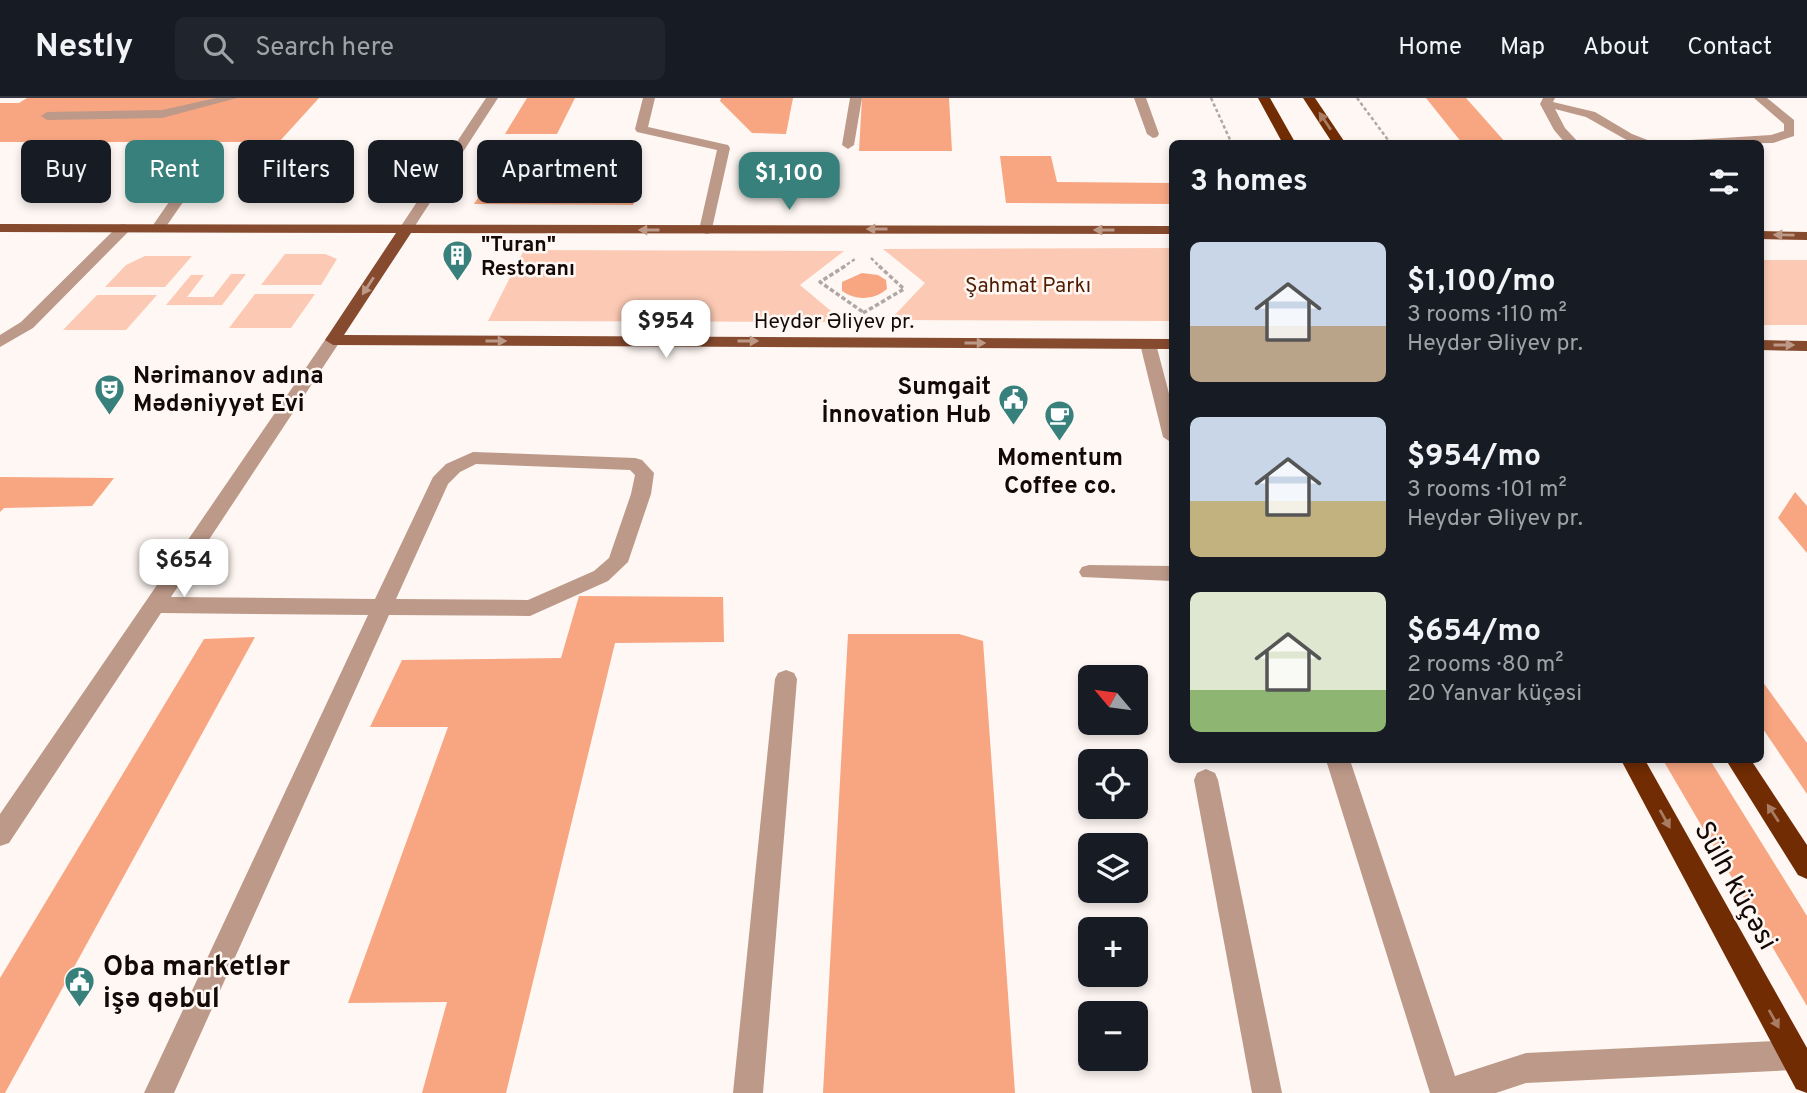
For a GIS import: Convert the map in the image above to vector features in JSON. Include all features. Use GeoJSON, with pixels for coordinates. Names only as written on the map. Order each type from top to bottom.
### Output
{"type":"FeatureCollection","features":[{"type":"Feature","properties":{"kind":"highway"},"geometry":{"type":"LineString","coordinates":[[1264,98],[1288,140]]}},
{"type":"Feature","properties":{"kind":"highway"},"geometry":{"type":"LineString","coordinates":[[1309,98],[1337,140]]}},
{"type":"Feature","properties":{"kind":"highway","name":"Sülh küçəsi"},"geometry":{"type":"LineString","coordinates":[[1635,763],[1801,1067]]}},
{"type":"Feature","properties":{"kind":"highway"},"geometry":{"type":"LineString","coordinates":[[1740,763],[1807,867]]}},
{"type":"Feature","properties":{"kind":"main road"},"geometry":{"type":"LineString","coordinates":[[0,228],[1169,230]]}},
{"type":"Feature","properties":{"kind":"main road"},"geometry":{"type":"LineString","coordinates":[[333,340],[406,229]]}},
{"type":"Feature","properties":{"kind":"main road"},"geometry":{"type":"LineString","coordinates":[[1764,235],[1807,236]]}},
{"type":"Feature","properties":{"kind":"main road","name":"Heydər Əliyev pr."},"geometry":{"type":"LineString","coordinates":[[333,340],[1169,344]]}},
{"type":"Feature","properties":{"kind":"main road"},"geometry":{"type":"LineString","coordinates":[[1764,345],[1807,346]]}},
{"type":"Feature","properties":{"kind":"street"},"geometry":{"type":"LineString","coordinates":[[47,116],[162,114],[231,98]]}},
{"type":"Feature","properties":{"kind":"street"},"geometry":{"type":"LineString","coordinates":[[406,229],[492,98]]}},
{"type":"Feature","properties":{"kind":"street"},"geometry":{"type":"LineString","coordinates":[[649,98],[641,128],[724,148],[706,230]]}},
{"type":"Feature","properties":{"kind":"street"},"geometry":{"type":"LineString","coordinates":[[848,145],[856,98]]}},
{"type":"Feature","properties":{"kind":"street"},"geometry":{"type":"LineString","coordinates":[[1140,98],[1153,134]]}},
{"type":"Feature","properties":{"kind":"street"},"geometry":{"type":"LineString","coordinates":[[1757,140],[1773,139],[1790,133],[1790,123],[1760,98]]}},
{"type":"Feature","properties":{"kind":"street"},"geometry":{"type":"LineString","coordinates":[[1548,101],[1560,130],[1570,140]]}},
{"type":"Feature","properties":{"kind":"street"},"geometry":{"type":"LineString","coordinates":[[1548,101],[1597,117],[1623,136],[1638,140]]}},
{"type":"Feature","properties":{"kind":"street"},"geometry":{"type":"LineString","coordinates":[[158,228],[175,203]]}},
{"type":"Feature","properties":{"kind":"street"},"geometry":{"type":"LineString","coordinates":[[0,342],[27,325],[124,228]]}},
{"type":"Feature","properties":{"kind":"street"},"geometry":{"type":"LineString","coordinates":[[0,835],[333,340]]}},
{"type":"Feature","properties":{"kind":"street"},"geometry":{"type":"LineString","coordinates":[[1148,344],[1169,425]]}},
{"type":"Feature","properties":{"kind":"street"},"geometry":{"type":"LineString","coordinates":[[155,605],[382,607],[530,608],[601,576],[618,562],[641,494],[645,473],[635,464],[473,458],[453,468],[440,481],[382,607],[159,1093]]}},
{"type":"Feature","properties":{"kind":"street"},"geometry":{"type":"LineString","coordinates":[[1090,572],[1169,574]]}},
{"type":"Feature","properties":{"kind":"street"},"geometry":{"type":"LineString","coordinates":[[748,1093],[786,679]]}},
{"type":"Feature","properties":{"kind":"street"},"geometry":{"type":"LineString","coordinates":[[1339,763],[1448,1093],[1526,1068],[1801,1067]]}},
{"type":"Feature","properties":{"kind":"street"},"geometry":{"type":"LineString","coordinates":[[1206,780],[1267,1093]]}},
{"type":"Feature","properties":{"kind":"path"},"geometry":{"type":"LineString","coordinates":[[1211,98],[1230,140]]}},
{"type":"Feature","properties":{"kind":"path"},"geometry":{"type":"LineString","coordinates":[[1357,98],[1388,140]]}},
{"type":"Feature","properties":{"kind":"path"},"geometry":{"type":"LineString","coordinates":[[857,342],[863,312],[904,289],[865,253],[820,282],[863,312]]}},
{"type":"Feature","properties":{"kind":"green space","name":"Şahmat Parkı"},"geometry":{"type":"Polygon","coordinates":[[[1169,248],[1169,321],[890,320],[925,283],[883,249],[1169,248]]]}},
{"type":"Feature","properties":{"kind":"green space"},"geometry":{"type":"Polygon","coordinates":[[[524,250],[844,251],[800,285],[844,322],[488,321],[524,250]]]}},
{"type":"Feature","properties":{"kind":"green space"},"geometry":{"type":"Polygon","coordinates":[[[285,254],[325,254],[337,259],[321,285],[261,285],[285,254]]]}},
{"type":"Feature","properties":{"kind":"green space"},"geometry":{"type":"Polygon","coordinates":[[[145,256],[192,256],[165,287],[105,287],[126,265],[145,256]]]}},
{"type":"Feature","properties":{"kind":"green space"},"geometry":{"type":"Polygon","coordinates":[[[1764,260],[1807,260],[1807,325],[1764,325],[1764,260]]]}},
{"type":"Feature","properties":{"kind":"green space"},"geometry":{"type":"Polygon","coordinates":[[[231,274],[246,274],[222,305],[166,305],[191,275],[204,275],[187,297],[213,297],[231,274]]]}},
{"type":"Feature","properties":{"kind":"green space"},"geometry":{"type":"Polygon","coordinates":[[[255,294],[315,294],[291,328],[229,328],[255,294]]]}},
{"type":"Feature","properties":{"kind":"green space"},"geometry":{"type":"Polygon","coordinates":[[[97,295],[157,295],[126,330],[63,330],[97,295]]]}},
{"type":"Feature","properties":{"kind":"shaded area"},"geometry":{"type":"Polygon","coordinates":[[[27,98],[319,98],[281,140],[0,142],[0,103],[19,103],[27,98]]]}},
{"type":"Feature","properties":{"kind":"shaded area"},"geometry":{"type":"Polygon","coordinates":[[[527,98],[575,98],[557,134],[505,134],[527,98]]]}},
{"type":"Feature","properties":{"kind":"shaded area"},"geometry":{"type":"Polygon","coordinates":[[[721,98],[793,98],[786,134],[752,133],[720,101],[721,98]]]}},
{"type":"Feature","properties":{"kind":"shaded area"},"geometry":{"type":"Polygon","coordinates":[[[862,98],[949,98],[952,151],[859,151],[862,98]]]}},
{"type":"Feature","properties":{"kind":"shaded area"},"geometry":{"type":"Polygon","coordinates":[[[1426,98],[1466,98],[1503,140],[1460,140],[1426,98]]]}},
{"type":"Feature","properties":{"kind":"shaded area"},"geometry":{"type":"Polygon","coordinates":[[[1000,156],[1051,156],[1057,182],[1169,183],[1169,204],[1006,203],[1000,156]]]}},
{"type":"Feature","properties":{"kind":"shaded area"},"geometry":{"type":"Polygon","coordinates":[[[477,199],[477,203],[634,203],[633,205],[474,204],[477,199]]]}},
{"type":"Feature","properties":{"kind":"shaded area"},"geometry":{"type":"Polygon","coordinates":[[[862,273],[878,275],[886,280],[887,289],[865,298],[842,291],[842,282],[862,273]]]}},
{"type":"Feature","properties":{"kind":"shaded area"},"geometry":{"type":"Polygon","coordinates":[[[0,477],[114,478],[92,506],[4,508],[0,512],[0,477]]]}},
{"type":"Feature","properties":{"kind":"shaded area"},"geometry":{"type":"Polygon","coordinates":[[[1795,492],[1807,506],[1807,553],[1778,518],[1795,492]]]}},
{"type":"Feature","properties":{"kind":"shaded area"},"geometry":{"type":"Polygon","coordinates":[[[579,596],[723,597],[724,642],[615,643],[506,1093],[422,1093],[447,1002],[348,1003],[448,727],[370,727],[402,660],[561,658],[579,596]]]}},
{"type":"Feature","properties":{"kind":"shaded area"},"geometry":{"type":"Polygon","coordinates":[[[848,634],[959,634],[983,641],[1015,1093],[823,1093],[848,634]]]}},
{"type":"Feature","properties":{"kind":"shaded area"},"geometry":{"type":"Polygon","coordinates":[[[255,637],[5,1093],[0,1093],[0,978],[204,639],[255,637]]]}},
{"type":"Feature","properties":{"kind":"shaded area"},"geometry":{"type":"Polygon","coordinates":[[[1764,684],[1807,743],[1807,794],[1764,730],[1764,684]]]}},
{"type":"Feature","properties":{"kind":"shaded area"},"geometry":{"type":"Polygon","coordinates":[[[1665,763],[1712,763],[1807,916],[1807,1006],[1665,763]]]}},
{"type":"Feature","properties":{"kind":"place","name":"\"Turan\" Restoranı"},"geometry":{"type":"Point","coordinates":[458,283]}},
{"type":"Feature","properties":{"kind":"place","name":"Nərimanov adına Mədəniyyət Evi"},"geometry":{"type":"Point","coordinates":[110,416]}},
{"type":"Feature","properties":{"kind":"place","name":"Sumgait İnnovation Hub"},"geometry":{"type":"Point","coordinates":[1014,427]}},
{"type":"Feature","properties":{"kind":"place","name":"Momentum Coffee co."},"geometry":{"type":"Point","coordinates":[1060,442]}},
{"type":"Feature","properties":{"kind":"place","name":"Oba marketlər işə qəbul"},"geometry":{"type":"Point","coordinates":[80,1008]}}]}
